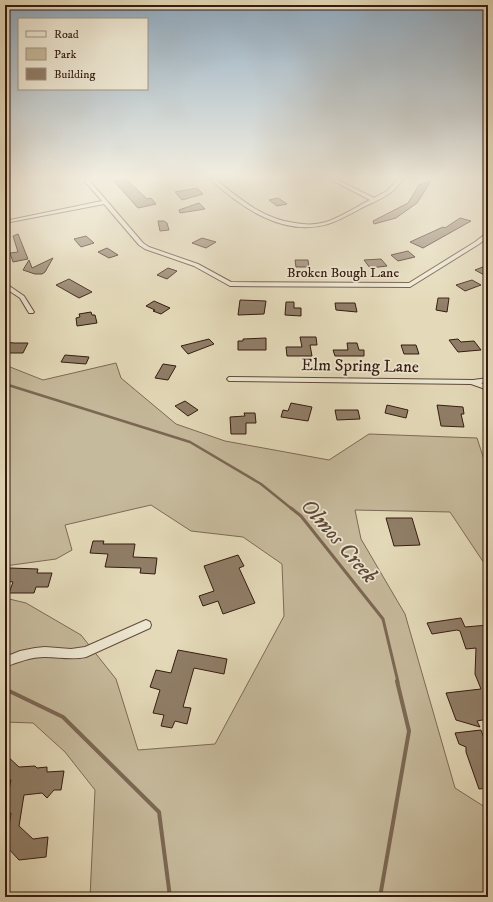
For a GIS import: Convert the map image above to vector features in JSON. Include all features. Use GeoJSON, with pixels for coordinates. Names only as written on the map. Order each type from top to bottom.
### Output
{"type":"FeatureCollection","features":[{"type":"Feature","properties":{"kind":"street","name":"Broken Bough Lane"},"geometry":{"type":"LineString","coordinates":[[121,221],[141,244],[147,248],[196,265],[230,284],[410,285],[477,243],[488,234]]}},
{"type":"Feature","properties":{"kind":"street"},"geometry":{"type":"LineString","coordinates":[[273,221],[283,224],[320,226],[330,221]]}},
{"type":"Feature","properties":{"kind":"street"},"geometry":{"type":"LineString","coordinates":[[5,285],[22,297],[31,312]]}},
{"type":"Feature","properties":{"kind":"street","name":"Elm Spring Lane"},"geometry":{"type":"LineString","coordinates":[[231,379],[473,382],[488,380]]}},
{"type":"Feature","properties":{"kind":"street"},"geometry":{"type":"LineString","coordinates":[[473,382],[488,388]]}},
{"type":"Feature","properties":{"kind":"street"},"geometry":{"type":"LineString","coordinates":[[5,662],[21,655],[44,652],[76,655],[86,652],[146,624]]}},
{"type":"Feature","properties":{"kind":"green space"},"geometry":{"type":"Polygon","coordinates":[[[116,363],[121,378],[176,424],[225,441],[329,460],[369,434],[477,438],[488,472],[488,569],[450,512],[355,510],[361,539],[405,614],[455,788],[488,809],[488,897],[90,897],[95,790],[65,752],[33,723],[5,722],[5,598],[26,603],[81,635],[116,679],[138,750],[215,744],[284,616],[282,564],[243,537],[191,531],[151,505],[65,525],[72,550],[56,559],[5,566],[5,365],[43,380],[116,363]]]}},
{"type":"Feature","properties":{"kind":"building"},"geometry":{"type":"Polygon","coordinates":[[[158,221],[164,221],[167,223],[169,230],[160,231],[158,221]]]}},
{"type":"Feature","properties":{"kind":"building"},"geometry":{"type":"Polygon","coordinates":[[[373,221],[385,221],[374,224],[373,221]]]}},
{"type":"Feature","properties":{"kind":"building"},"geometry":{"type":"Polygon","coordinates":[[[455,221],[471,221],[423,248],[410,242],[443,227],[445,228],[455,221]]]}},
{"type":"Feature","properties":{"kind":"building"},"geometry":{"type":"Polygon","coordinates":[[[18,234],[28,259],[13,262],[10,253],[18,252],[13,236],[18,234]]]}},
{"type":"Feature","properties":{"kind":"building"},"geometry":{"type":"Polygon","coordinates":[[[86,236],[94,243],[81,247],[74,239],[86,236]]]}},
{"type":"Feature","properties":{"kind":"building"},"geometry":{"type":"Polygon","coordinates":[[[202,238],[216,242],[206,248],[192,243],[202,238]]]}},
{"type":"Feature","properties":{"kind":"building"},"geometry":{"type":"Polygon","coordinates":[[[107,248],[118,255],[109,258],[98,252],[107,248]]]}},
{"type":"Feature","properties":{"kind":"building"},"geometry":{"type":"Polygon","coordinates":[[[408,251],[415,257],[398,261],[391,255],[408,251]]]}},
{"type":"Feature","properties":{"kind":"building"},"geometry":{"type":"Polygon","coordinates":[[[53,258],[45,272],[42,274],[35,274],[23,270],[29,260],[32,268],[53,258]]]}},
{"type":"Feature","properties":{"kind":"building"},"geometry":{"type":"Polygon","coordinates":[[[381,259],[387,266],[370,268],[364,260],[381,259]]]}},
{"type":"Feature","properties":{"kind":"building"},"geometry":{"type":"Polygon","coordinates":[[[295,260],[308,260],[309,267],[296,267],[295,260]]]}},
{"type":"Feature","properties":{"kind":"building"},"geometry":{"type":"Polygon","coordinates":[[[488,265],[488,277],[475,270],[488,265]]]}},
{"type":"Feature","properties":{"kind":"building"},"geometry":{"type":"Polygon","coordinates":[[[168,268],[177,271],[167,279],[157,275],[168,268]]]}},
{"type":"Feature","properties":{"kind":"building"},"geometry":{"type":"Polygon","coordinates":[[[69,279],[92,292],[79,298],[56,285],[69,279]]]}},
{"type":"Feature","properties":{"kind":"building"},"geometry":{"type":"Polygon","coordinates":[[[472,280],[481,285],[465,291],[456,285],[472,280]]]}},
{"type":"Feature","properties":{"kind":"building"},"geometry":{"type":"Polygon","coordinates":[[[438,298],[449,298],[447,312],[436,310],[438,298]]]}},
{"type":"Feature","properties":{"kind":"building"},"geometry":{"type":"Polygon","coordinates":[[[240,300],[266,301],[264,314],[238,315],[240,300]]]}},
{"type":"Feature","properties":{"kind":"building"},"geometry":{"type":"Polygon","coordinates":[[[154,301],[170,308],[161,314],[153,311],[155,310],[146,306],[154,301]]]}},
{"type":"Feature","properties":{"kind":"building"},"geometry":{"type":"Polygon","coordinates":[[[286,302],[294,302],[294,308],[301,308],[301,316],[285,315],[286,302]]]}},
{"type":"Feature","properties":{"kind":"building"},"geometry":{"type":"Polygon","coordinates":[[[335,303],[355,303],[357,312],[336,310],[335,303]]]}},
{"type":"Feature","properties":{"kind":"building"},"geometry":{"type":"Polygon","coordinates":[[[91,312],[92,315],[95,315],[97,323],[77,326],[76,318],[80,317],[79,314],[91,312]]]}},
{"type":"Feature","properties":{"kind":"building"},"geometry":{"type":"Polygon","coordinates":[[[300,337],[316,337],[317,345],[310,345],[312,356],[287,356],[286,347],[302,347],[300,337]]]}},
{"type":"Feature","properties":{"kind":"building"},"geometry":{"type":"Polygon","coordinates":[[[266,338],[266,350],[238,350],[238,341],[243,341],[243,339],[266,338]]]}},
{"type":"Feature","properties":{"kind":"building"},"geometry":{"type":"Polygon","coordinates":[[[209,339],[214,344],[188,354],[181,346],[209,339]]]}},
{"type":"Feature","properties":{"kind":"building"},"geometry":{"type":"Polygon","coordinates":[[[458,339],[461,342],[474,341],[481,350],[458,352],[449,340],[458,339]]]}},
{"type":"Feature","properties":{"kind":"building"},"geometry":{"type":"Polygon","coordinates":[[[5,342],[28,343],[23,353],[5,353],[5,342]]]}},
{"type":"Feature","properties":{"kind":"building"},"geometry":{"type":"Polygon","coordinates":[[[347,343],[357,343],[359,350],[364,350],[364,356],[335,356],[333,350],[348,350],[347,343]]]}},
{"type":"Feature","properties":{"kind":"building"},"geometry":{"type":"Polygon","coordinates":[[[401,345],[416,345],[419,354],[404,354],[401,345]]]}},
{"type":"Feature","properties":{"kind":"building"},"geometry":{"type":"Polygon","coordinates":[[[65,355],[89,357],[86,364],[61,362],[65,355]]]}},
{"type":"Feature","properties":{"kind":"building"},"geometry":{"type":"Polygon","coordinates":[[[163,364],[176,366],[168,380],[155,378],[163,364]]]}},
{"type":"Feature","properties":{"kind":"building"},"geometry":{"type":"Polygon","coordinates":[[[185,401],[198,410],[188,416],[175,406],[185,401]]]}},
{"type":"Feature","properties":{"kind":"building"},"geometry":{"type":"Polygon","coordinates":[[[291,403],[312,407],[308,421],[281,417],[283,410],[288,411],[291,403]]]}},
{"type":"Feature","properties":{"kind":"building"},"geometry":{"type":"Polygon","coordinates":[[[387,405],[408,410],[406,418],[385,413],[387,405]]]}},
{"type":"Feature","properties":{"kind":"building"},"geometry":{"type":"Polygon","coordinates":[[[437,405],[463,407],[464,414],[461,414],[464,427],[441,426],[437,405]]]}},
{"type":"Feature","properties":{"kind":"building"},"geometry":{"type":"Polygon","coordinates":[[[335,410],[358,410],[360,419],[337,420],[335,410]]]}},
{"type":"Feature","properties":{"kind":"building"},"geometry":{"type":"Polygon","coordinates":[[[244,413],[255,413],[256,423],[246,423],[246,434],[231,434],[230,417],[245,416],[244,413]]]}},
{"type":"Feature","properties":{"kind":"building"},"geometry":{"type":"Polygon","coordinates":[[[386,518],[412,518],[420,545],[394,546],[386,518]]]}},
{"type":"Feature","properties":{"kind":"building"},"geometry":{"type":"Polygon","coordinates":[[[93,541],[104,541],[103,544],[135,544],[133,557],[157,558],[155,574],[140,573],[141,568],[105,567],[108,554],[90,553],[93,541]]]}},
{"type":"Feature","properties":{"kind":"building"},"geometry":{"type":"Polygon","coordinates":[[[238,555],[244,566],[239,568],[255,603],[223,614],[218,601],[203,606],[199,596],[214,591],[204,566],[238,555]]]}},
{"type":"Feature","properties":{"kind":"building"},"geometry":{"type":"Polygon","coordinates":[[[10,568],[38,569],[37,573],[52,573],[48,587],[36,587],[34,593],[9,593],[13,582],[5,581],[10,568]]]}},
{"type":"Feature","properties":{"kind":"building"},"geometry":{"type":"Polygon","coordinates":[[[461,618],[465,627],[488,625],[488,719],[477,721],[480,727],[456,720],[446,693],[481,689],[475,674],[476,648],[466,649],[460,631],[457,630],[432,634],[427,623],[461,618]]]}},
{"type":"Feature","properties":{"kind":"building"},"geometry":{"type":"Polygon","coordinates":[[[178,650],[227,659],[224,674],[194,668],[183,707],[191,708],[187,724],[175,721],[172,728],[161,726],[164,715],[153,713],[160,690],[150,687],[156,670],[171,673],[178,650]]]}},
{"type":"Feature","properties":{"kind":"building"},"geometry":{"type":"Polygon","coordinates":[[[481,730],[488,749],[488,788],[479,789],[466,752],[466,747],[459,744],[455,733],[481,730]]]}},
{"type":"Feature","properties":{"kind":"building"},"geometry":{"type":"Polygon","coordinates":[[[5,754],[19,767],[47,767],[47,772],[64,771],[61,790],[54,790],[47,798],[42,793],[24,795],[19,826],[33,839],[48,837],[46,857],[19,860],[6,846],[11,813],[5,814],[5,795],[8,795],[11,780],[5,780],[5,754]]]}},
{"type":"Feature","properties":{"kind":"waterway","name":"Olmos Creek"},"geometry":{"type":"LineString","coordinates":[[5,384],[190,442],[261,484],[292,509]]}},
{"type":"Feature","properties":{"kind":"waterway","name":"Olmos Creek"},"geometry":{"type":"LineString","coordinates":[[291,508],[301,516],[383,619],[398,682]]}},
{"type":"Feature","properties":{"kind":"waterway","name":"Olmos Creek"},"geometry":{"type":"LineString","coordinates":[[380,897],[409,731],[397,681]]}},
{"type":"Feature","properties":{"kind":"waterway"},"geometry":{"type":"LineString","coordinates":[[5,689],[63,717],[159,812],[170,897]]}}]}
